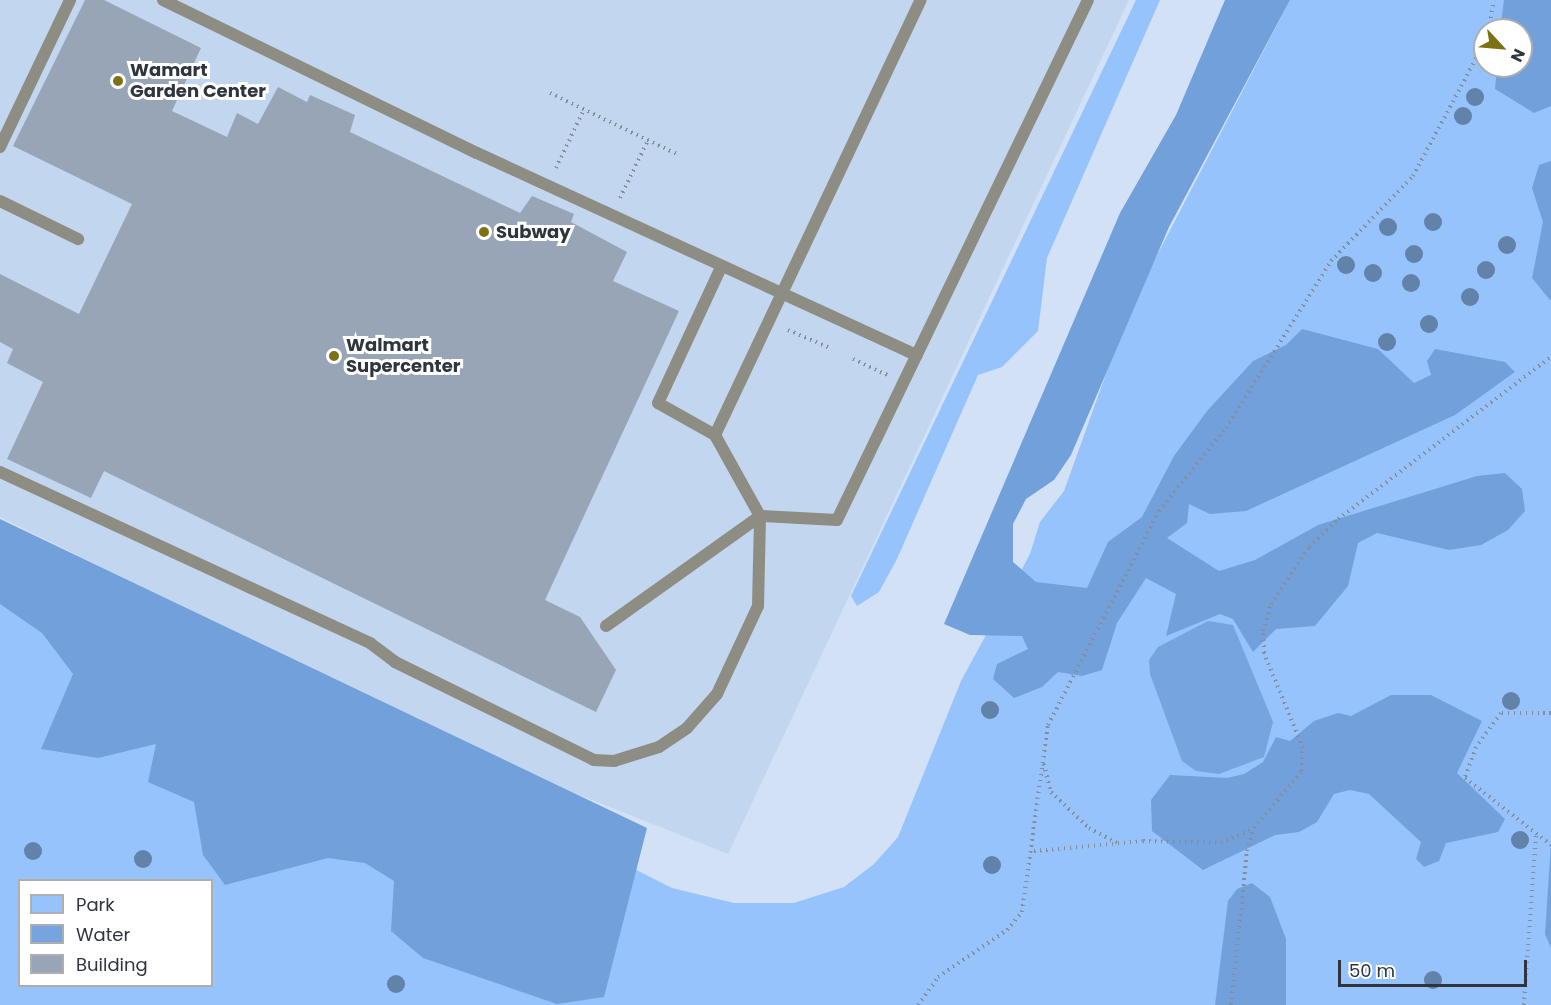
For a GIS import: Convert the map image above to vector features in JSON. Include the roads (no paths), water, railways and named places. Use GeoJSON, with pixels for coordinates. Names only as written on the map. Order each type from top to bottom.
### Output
{"type":"FeatureCollection","features":[{"type":"Feature","properties":{"kind":"lane"},"geometry":{"type":"LineString","coordinates":[[0,147],[70,0]]}},
{"type":"Feature","properties":{"kind":"lane"},"geometry":{"type":"LineString","coordinates":[[163,0],[721,267],[917,355]]}},
{"type":"Feature","properties":{"kind":"lane"},"geometry":{"type":"LineString","coordinates":[[715,435],[921,0]]}},
{"type":"Feature","properties":{"kind":"lane"},"geometry":{"type":"LineString","coordinates":[[606,626],[760,516],[837,520],[1088,0]]}},
{"type":"Feature","properties":{"kind":"lane"},"geometry":{"type":"LineString","coordinates":[[0,201],[78,239]]}},
{"type":"Feature","properties":{"kind":"lane"},"geometry":{"type":"LineString","coordinates":[[0,472],[370,643],[395,662],[594,760],[614,761],[659,747],[687,728],[717,694],[758,606],[760,516],[715,435],[658,403],[721,267]]}},
{"type":"Feature","properties":{"kind":"water"},"geometry":{"type":"Polygon","coordinates":[[[1208,621],[1233,625],[1273,722],[1264,757],[1219,774],[1196,771],[1182,761],[1150,674],[1149,660],[1158,647],[1208,621]]]}},
{"type":"Feature","properties":{"kind":"place","name":"Wamart Garden Center"},"geometry":{"type":"Point","coordinates":[118,81]}},
{"type":"Feature","properties":{"kind":"place","name":"Subway"},"geometry":{"type":"Point","coordinates":[484,232]}},
{"type":"Feature","properties":{"kind":"place","name":"Walmart Supercenter"},"geometry":{"type":"Point","coordinates":[334,356]}}]}
